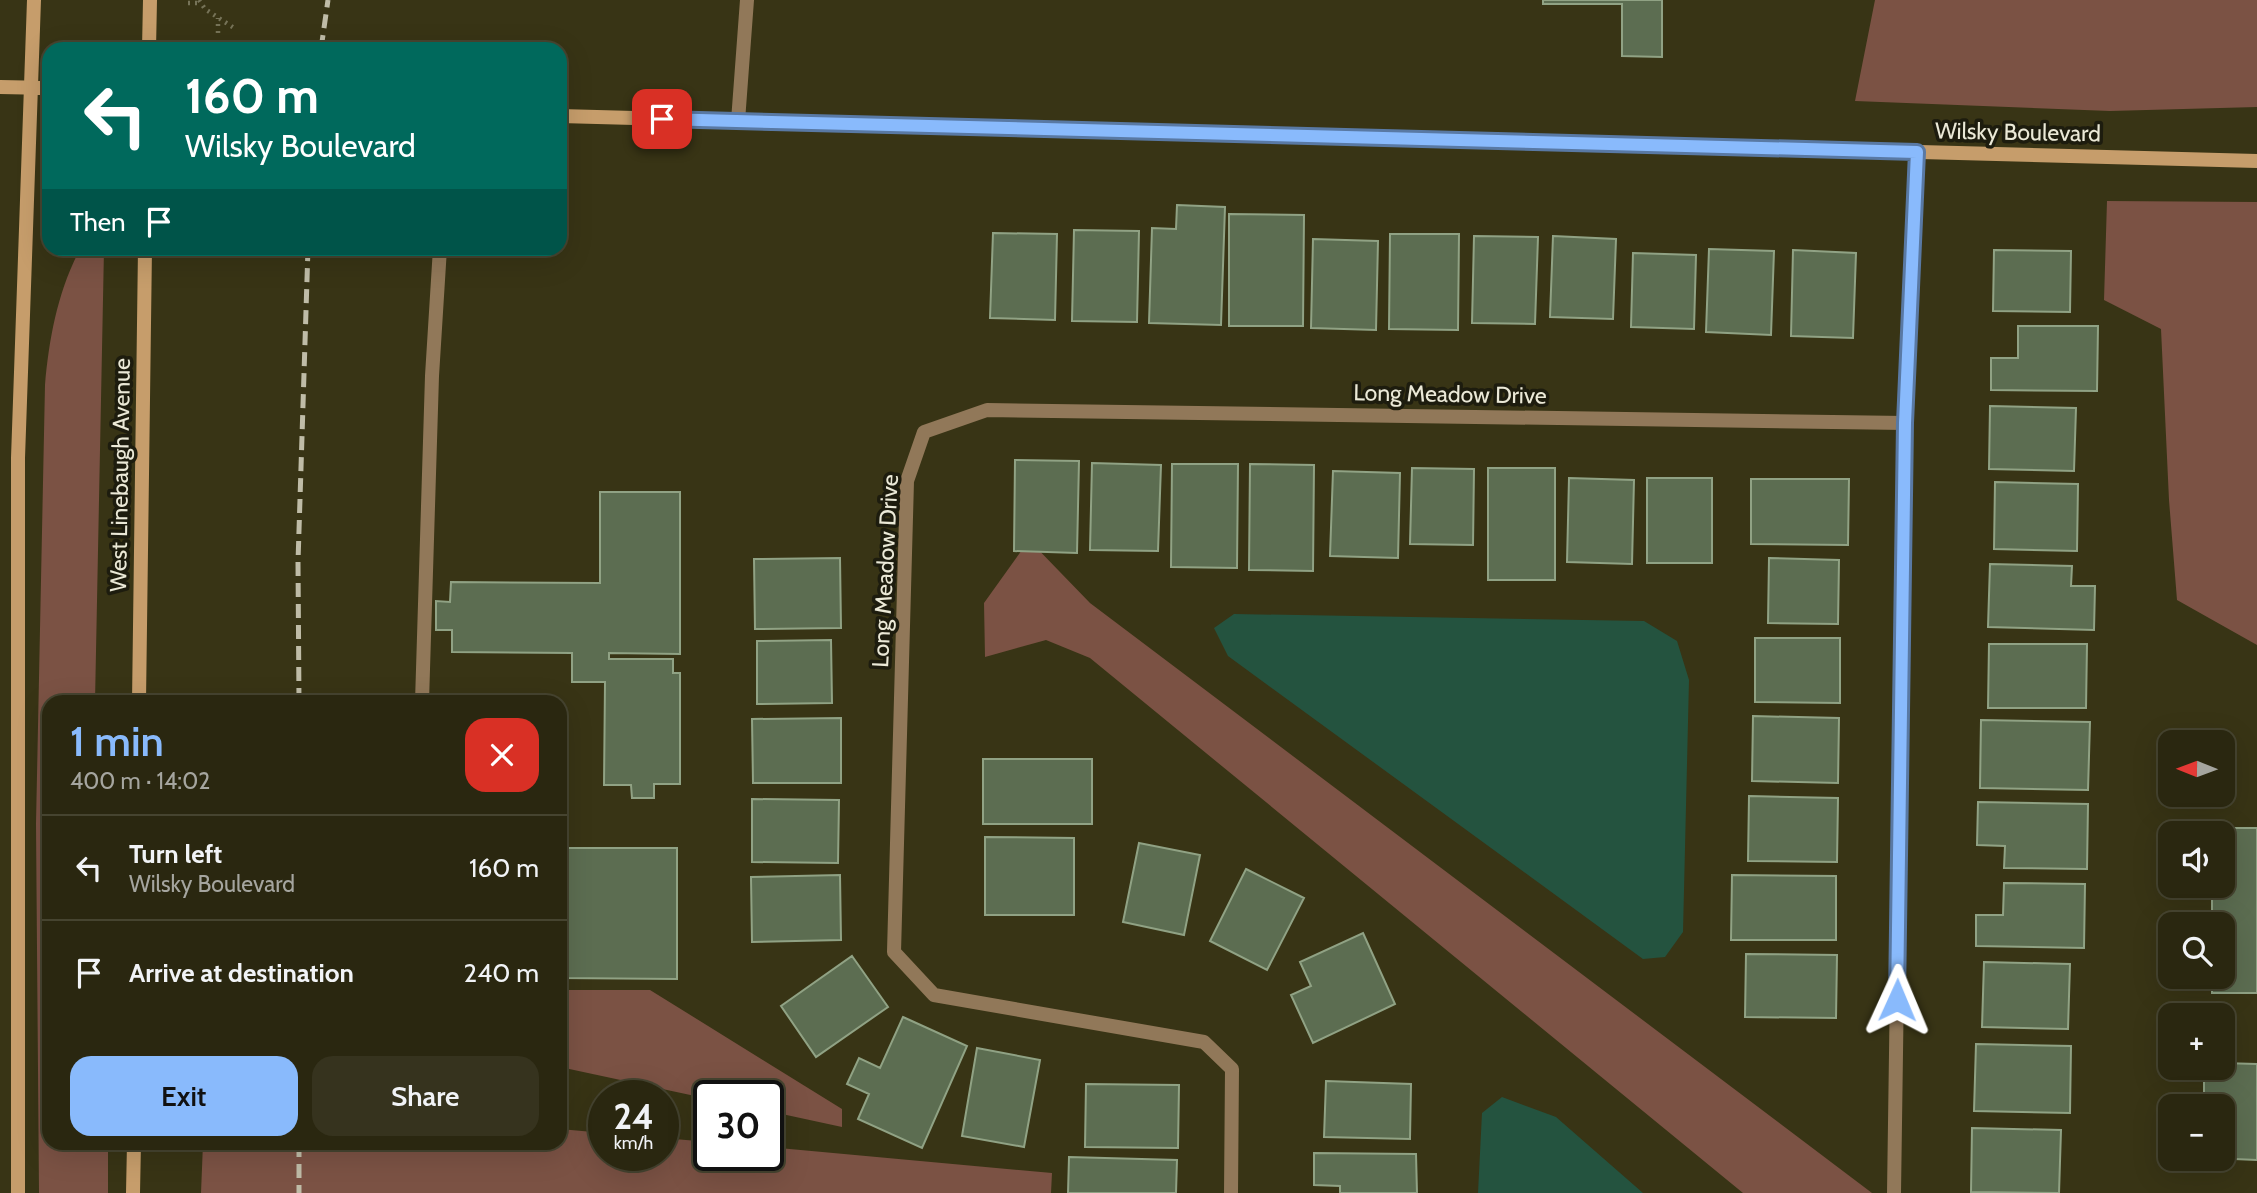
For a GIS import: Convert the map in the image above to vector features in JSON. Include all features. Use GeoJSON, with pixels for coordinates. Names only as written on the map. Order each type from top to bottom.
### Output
{"type":"FeatureCollection","features":[{"type":"Feature","properties":{"kind":"main road"},"geometry":{"type":"LineString","coordinates":[[18,1193],[18,458],[34,0]]}},
{"type":"Feature","properties":{"kind":"main road"},"geometry":{"type":"LineString","coordinates":[[149,42],[150,0]]}},
{"type":"Feature","properties":{"kind":"main road"},"geometry":{"type":"LineString","coordinates":[[0,87],[42,88]]}},
{"type":"Feature","properties":{"kind":"main road","name":"Wilsky Boulevard"},"geometry":{"type":"LineString","coordinates":[[567,116],[2257,160]]}},
{"type":"Feature","properties":{"kind":"main road","name":"West Linebaugh Avenue"},"geometry":{"type":"LineString","coordinates":[[139,695],[145,256]]}},
{"type":"Feature","properties":{"kind":"main road"},"geometry":{"type":"LineString","coordinates":[[133,1193],[134,1150]]}},
{"type":"Feature","properties":{"kind":"street"},"geometry":{"type":"LineString","coordinates":[[738,121],[747,0]]}},
{"type":"Feature","properties":{"kind":"street"},"geometry":{"type":"LineString","coordinates":[[1894,1193],[1905,423],[1917,152]]}},
{"type":"Feature","properties":{"kind":"street"},"geometry":{"type":"LineString","coordinates":[[422,695],[432,376],[440,256]]}},
{"type":"Feature","properties":{"kind":"street","name":"Long Meadow Drive"},"geometry":{"type":"LineString","coordinates":[[1231,1193],[1232,1069],[1204,1042],[934,995],[894,951],[907,481],[924,432],[986,410],[1905,423]]}},
{"type":"Feature","properties":{"kind":"path"},"geometry":{"type":"LineString","coordinates":[[188,3],[200,2],[218,19],[234,28]]}},
{"type":"Feature","properties":{"kind":"path"},"geometry":{"type":"LineString","coordinates":[[218,19],[218,33]]}},
{"type":"Feature","properties":{"kind":"shaded area"},"geometry":{"type":"Polygon","coordinates":[[[1875,0],[2257,0],[2257,107],[2110,111],[1855,101],[1875,0]]]}},
{"type":"Feature","properties":{"kind":"shaded area"},"geometry":{"type":"Polygon","coordinates":[[[2107,201],[2257,202],[2257,645],[2177,600],[2161,329],[2104,300],[2107,201]]]}},
{"type":"Feature","properties":{"kind":"shaded area"},"geometry":{"type":"Polygon","coordinates":[[[76,256],[104,256],[95,695],[42,695],[42,1150],[108,1150],[108,1193],[39,1193],[36,824],[45,385],[56,315],[76,256]]]}},
{"type":"Feature","properties":{"kind":"shaded area"},"geometry":{"type":"Polygon","coordinates":[[[1029,540],[1090,603],[1872,1193],[1743,1193],[1090,658],[1046,640],[985,657],[984,603],[1029,540]]]}},
{"type":"Feature","properties":{"kind":"shaded area"},"geometry":{"type":"Polygon","coordinates":[[[1234,614],[1644,621],[1677,641],[1689,680],[1683,932],[1665,957],[1643,959],[1228,656],[1214,628],[1234,614]]]}},
{"type":"Feature","properties":{"kind":"shaded area"},"geometry":{"type":"Polygon","coordinates":[[[567,990],[650,990],[842,1109],[842,1127],[784,1114],[784,1080],[693,1080],[693,1096],[679,1093],[679,1080],[621,1080],[567,1069],[567,990]]]}},
{"type":"Feature","properties":{"kind":"shaded area"},"geometry":{"type":"Polygon","coordinates":[[[1502,1097],[1556,1117],[1643,1193],[1478,1193],[1482,1113],[1502,1097]]]}},
{"type":"Feature","properties":{"kind":"shaded area"},"geometry":{"type":"Polygon","coordinates":[[[567,1130],[588,1132],[588,1171],[679,1171],[679,1139],[693,1141],[693,1171],[784,1171],[784,1148],[1052,1173],[1051,1193],[201,1193],[203,1150],[567,1150],[567,1130]]]}},
{"type":"Feature","properties":{"kind":"building"},"geometry":{"type":"Polygon","coordinates":[[[1543,0],[1662,0],[1662,57],[1622,56],[1622,4],[1543,4],[1543,0]]]}},
{"type":"Feature","properties":{"kind":"building"},"geometry":{"type":"Polygon","coordinates":[[[1177,205],[1225,207],[1221,325],[1149,323],[1152,228],[1176,229],[1177,205]]]}},
{"type":"Feature","properties":{"kind":"building"},"geometry":{"type":"Polygon","coordinates":[[[1229,214],[1304,215],[1303,326],[1229,326],[1229,214]]]}},
{"type":"Feature","properties":{"kind":"building"},"geometry":{"type":"Polygon","coordinates":[[[1074,230],[1139,231],[1137,322],[1072,321],[1074,230]]]}},
{"type":"Feature","properties":{"kind":"building"},"geometry":{"type":"Polygon","coordinates":[[[993,233],[1057,234],[1055,320],[990,318],[993,233]]]}},
{"type":"Feature","properties":{"kind":"building"},"geometry":{"type":"Polygon","coordinates":[[[1390,234],[1459,234],[1458,330],[1389,329],[1390,234]]]}},
{"type":"Feature","properties":{"kind":"building"},"geometry":{"type":"Polygon","coordinates":[[[1474,236],[1538,237],[1535,324],[1472,323],[1474,236]]]}},
{"type":"Feature","properties":{"kind":"building"},"geometry":{"type":"Polygon","coordinates":[[[1553,236],[1616,239],[1613,319],[1550,317],[1553,236]]]}},
{"type":"Feature","properties":{"kind":"building"},"geometry":{"type":"Polygon","coordinates":[[[1313,239],[1378,241],[1376,330],[1311,328],[1313,239]]]}},
{"type":"Feature","properties":{"kind":"building"},"geometry":{"type":"Polygon","coordinates":[[[1709,249],[1774,251],[1771,335],[1706,332],[1709,249]]]}},
{"type":"Feature","properties":{"kind":"building"},"geometry":{"type":"Polygon","coordinates":[[[1793,250],[1856,253],[1853,338],[1791,336],[1793,250]]]}},
{"type":"Feature","properties":{"kind":"building"},"geometry":{"type":"Polygon","coordinates":[[[1994,250],[2071,251],[2070,312],[1993,311],[1994,250]]]}},
{"type":"Feature","properties":{"kind":"building"},"geometry":{"type":"Polygon","coordinates":[[[1633,253],[1696,255],[1694,329],[1631,327],[1633,253]]]}},
{"type":"Feature","properties":{"kind":"building"},"geometry":{"type":"Polygon","coordinates":[[[2018,326],[2098,326],[2097,391],[1991,390],[1991,358],[2018,358],[2018,326]]]}},
{"type":"Feature","properties":{"kind":"building"},"geometry":{"type":"Polygon","coordinates":[[[1990,406],[2076,408],[2074,471],[1989,469],[1990,406]]]}},
{"type":"Feature","properties":{"kind":"building"},"geometry":{"type":"Polygon","coordinates":[[[1015,460],[1079,461],[1077,553],[1014,551],[1015,460]]]}},
{"type":"Feature","properties":{"kind":"building"},"geometry":{"type":"Polygon","coordinates":[[[1092,463],[1161,465],[1158,551],[1090,550],[1092,463]]]}},
{"type":"Feature","properties":{"kind":"building"},"geometry":{"type":"Polygon","coordinates":[[[1172,464],[1238,464],[1237,568],[1171,567],[1172,464]]]}},
{"type":"Feature","properties":{"kind":"building"},"geometry":{"type":"Polygon","coordinates":[[[1250,464],[1314,465],[1313,571],[1249,570],[1250,464]]]}},
{"type":"Feature","properties":{"kind":"building"},"geometry":{"type":"Polygon","coordinates":[[[1412,468],[1474,469],[1473,545],[1410,544],[1412,468]]]}},
{"type":"Feature","properties":{"kind":"building"},"geometry":{"type":"Polygon","coordinates":[[[1488,468],[1555,468],[1555,580],[1488,580],[1488,468]]]}},
{"type":"Feature","properties":{"kind":"building"},"geometry":{"type":"Polygon","coordinates":[[[1333,471],[1400,473],[1398,558],[1330,556],[1333,471]]]}},
{"type":"Feature","properties":{"kind":"building"},"geometry":{"type":"Polygon","coordinates":[[[1569,478],[1634,480],[1632,564],[1567,562],[1569,478]]]}},
{"type":"Feature","properties":{"kind":"building"},"geometry":{"type":"Polygon","coordinates":[[[1647,478],[1712,478],[1712,563],[1647,563],[1647,478]]]}},
{"type":"Feature","properties":{"kind":"building"},"geometry":{"type":"Polygon","coordinates":[[[1751,479],[1849,479],[1848,545],[1751,544],[1751,479]]]}},
{"type":"Feature","properties":{"kind":"building"},"geometry":{"type":"Polygon","coordinates":[[[1995,482],[2078,484],[2077,551],[1994,549],[1995,482]]]}},
{"type":"Feature","properties":{"kind":"building"},"geometry":{"type":"Polygon","coordinates":[[[600,492],[680,492],[680,654],[609,653],[609,659],[673,659],[673,673],[680,673],[680,784],[654,784],[654,798],[632,798],[631,785],[604,785],[605,682],[572,682],[572,653],[452,652],[452,630],[436,630],[436,601],[450,602],[451,582],[600,583],[600,492]]]}},
{"type":"Feature","properties":{"kind":"building"},"geometry":{"type":"Polygon","coordinates":[[[840,558],[841,628],[755,629],[754,559],[840,558]]]}},
{"type":"Feature","properties":{"kind":"building"},"geometry":{"type":"Polygon","coordinates":[[[1769,558],[1839,560],[1838,624],[1768,623],[1769,558]]]}},
{"type":"Feature","properties":{"kind":"building"},"geometry":{"type":"Polygon","coordinates":[[[1990,564],[2072,566],[2071,586],[2095,586],[2094,630],[1988,627],[1990,564]]]}},
{"type":"Feature","properties":{"kind":"building"},"geometry":{"type":"Polygon","coordinates":[[[1755,638],[1840,638],[1840,703],[1755,702],[1755,638]]]}},
{"type":"Feature","properties":{"kind":"building"},"geometry":{"type":"Polygon","coordinates":[[[831,640],[832,703],[757,704],[757,641],[831,640]]]}},
{"type":"Feature","properties":{"kind":"building"},"geometry":{"type":"Polygon","coordinates":[[[1989,644],[2087,644],[2086,708],[1988,708],[1989,644]]]}},
{"type":"Feature","properties":{"kind":"building"},"geometry":{"type":"Polygon","coordinates":[[[1753,716],[1839,718],[1838,783],[1752,781],[1753,716]]]}},
{"type":"Feature","properties":{"kind":"building"},"geometry":{"type":"Polygon","coordinates":[[[841,718],[841,783],[753,783],[752,719],[841,718]]]}},
{"type":"Feature","properties":{"kind":"building"},"geometry":{"type":"Polygon","coordinates":[[[1981,720],[2090,722],[2088,790],[1980,788],[1981,720]]]}},
{"type":"Feature","properties":{"kind":"building"},"geometry":{"type":"Polygon","coordinates":[[[983,759],[1092,759],[1092,824],[983,824],[983,759]]]}},
{"type":"Feature","properties":{"kind":"building"},"geometry":{"type":"Polygon","coordinates":[[[1749,796],[1838,798],[1837,862],[1748,861],[1749,796]]]}},
{"type":"Feature","properties":{"kind":"building"},"geometry":{"type":"Polygon","coordinates":[[[752,799],[839,800],[838,863],[752,862],[752,799]]]}},
{"type":"Feature","properties":{"kind":"building"},"geometry":{"type":"Polygon","coordinates":[[[1978,802],[2088,804],[2087,869],[2004,868],[2005,846],[1977,845],[1978,802]]]}},
{"type":"Feature","properties":{"kind":"building"},"geometry":{"type":"Polygon","coordinates":[[[2235,828],[2257,828],[2257,993],[2212,993],[2212,989],[2235,989],[2235,912],[2212,912],[2212,898],[2235,898],[2235,828]]]}},
{"type":"Feature","properties":{"kind":"building"},"geometry":{"type":"Polygon","coordinates":[[[985,837],[1074,838],[1074,915],[985,915],[985,837]]]}},
{"type":"Feature","properties":{"kind":"building"},"geometry":{"type":"Polygon","coordinates":[[[1139,843],[1200,855],[1184,935],[1123,922],[1139,843]]]}},
{"type":"Feature","properties":{"kind":"building"},"geometry":{"type":"Polygon","coordinates":[[[567,848],[677,848],[677,979],[567,978],[567,848]]]}},
{"type":"Feature","properties":{"kind":"building"},"geometry":{"type":"Polygon","coordinates":[[[1246,869],[1304,898],[1267,970],[1210,941],[1246,869]]]}},
{"type":"Feature","properties":{"kind":"building"},"geometry":{"type":"Polygon","coordinates":[[[840,875],[841,940],[752,942],[751,877],[840,875]]]}},
{"type":"Feature","properties":{"kind":"building"},"geometry":{"type":"Polygon","coordinates":[[[1732,875],[1836,876],[1836,940],[1731,940],[1732,875]]]}},
{"type":"Feature","properties":{"kind":"building"},"geometry":{"type":"Polygon","coordinates":[[[2004,883],[2085,884],[2084,948],[1976,946],[1976,915],[2003,915],[2004,883]]]}},
{"type":"Feature","properties":{"kind":"building"},"geometry":{"type":"Polygon","coordinates":[[[1363,933],[1395,1004],[1313,1043],[1291,995],[1311,986],[1300,962],[1363,933]]]}},
{"type":"Feature","properties":{"kind":"building"},"geometry":{"type":"Polygon","coordinates":[[[1746,954],[1837,955],[1836,1018],[1745,1017],[1746,954]]]}},
{"type":"Feature","properties":{"kind":"building"},"geometry":{"type":"Polygon","coordinates":[[[852,956],[888,1007],[816,1057],[781,1006],[852,956]]]}},
{"type":"Feature","properties":{"kind":"building"},"geometry":{"type":"Polygon","coordinates":[[[1984,962],[2070,964],[2068,1029],[1982,1027],[1984,962]]]}},
{"type":"Feature","properties":{"kind":"building"},"geometry":{"type":"Polygon","coordinates":[[[903,1017],[967,1046],[922,1148],[858,1119],[869,1094],[847,1084],[859,1058],[880,1068],[903,1017]]]}},
{"type":"Feature","properties":{"kind":"building"},"geometry":{"type":"Polygon","coordinates":[[[1976,1044],[2071,1046],[2070,1113],[1974,1111],[1976,1044]]]}},
{"type":"Feature","properties":{"kind":"building"},"geometry":{"type":"Polygon","coordinates":[[[977,1048],[1040,1060],[1024,1147],[962,1136],[977,1048]]]}},
{"type":"Feature","properties":{"kind":"building"},"geometry":{"type":"Polygon","coordinates":[[[2235,1063],[2257,1064],[2257,1160],[2235,1159],[2235,1094],[2204,1094],[2204,1080],[2235,1080],[2235,1063]]]}},
{"type":"Feature","properties":{"kind":"building"},"geometry":{"type":"Polygon","coordinates":[[[1326,1081],[1411,1084],[1410,1139],[1324,1137],[1326,1081]]]}},
{"type":"Feature","properties":{"kind":"building"},"geometry":{"type":"Polygon","coordinates":[[[1086,1084],[1179,1085],[1178,1148],[1085,1147],[1086,1084]]]}},
{"type":"Feature","properties":{"kind":"building"},"geometry":{"type":"Polygon","coordinates":[[[1972,1128],[2061,1130],[2059,1193],[1971,1192],[1972,1128]]]}},
{"type":"Feature","properties":{"kind":"building"},"geometry":{"type":"Polygon","coordinates":[[[1314,1153],[1416,1154],[1417,1193],[1340,1193],[1340,1186],[1314,1185],[1314,1153]]]}},
{"type":"Feature","properties":{"kind":"building"},"geometry":{"type":"Polygon","coordinates":[[[1069,1157],[1177,1160],[1176,1193],[1068,1193],[1069,1157]]]}},
{"type":"Feature","properties":{"kind":"railway"},"geometry":{"type":"LineString","coordinates":[[322,42],[328,0]]}},
{"type":"Feature","properties":{"kind":"railway"},"geometry":{"type":"LineString","coordinates":[[299,695],[298,562],[308,256]]}},
{"type":"Feature","properties":{"kind":"railway"},"geometry":{"type":"LineString","coordinates":[[299,1150],[299,1193]]}},
{"type":"Feature","properties":{"kind":"route"},"geometry":{"type":"LineString","coordinates":[[662,119],[1917,152],[1905,423],[1897,1000]]}}]}
